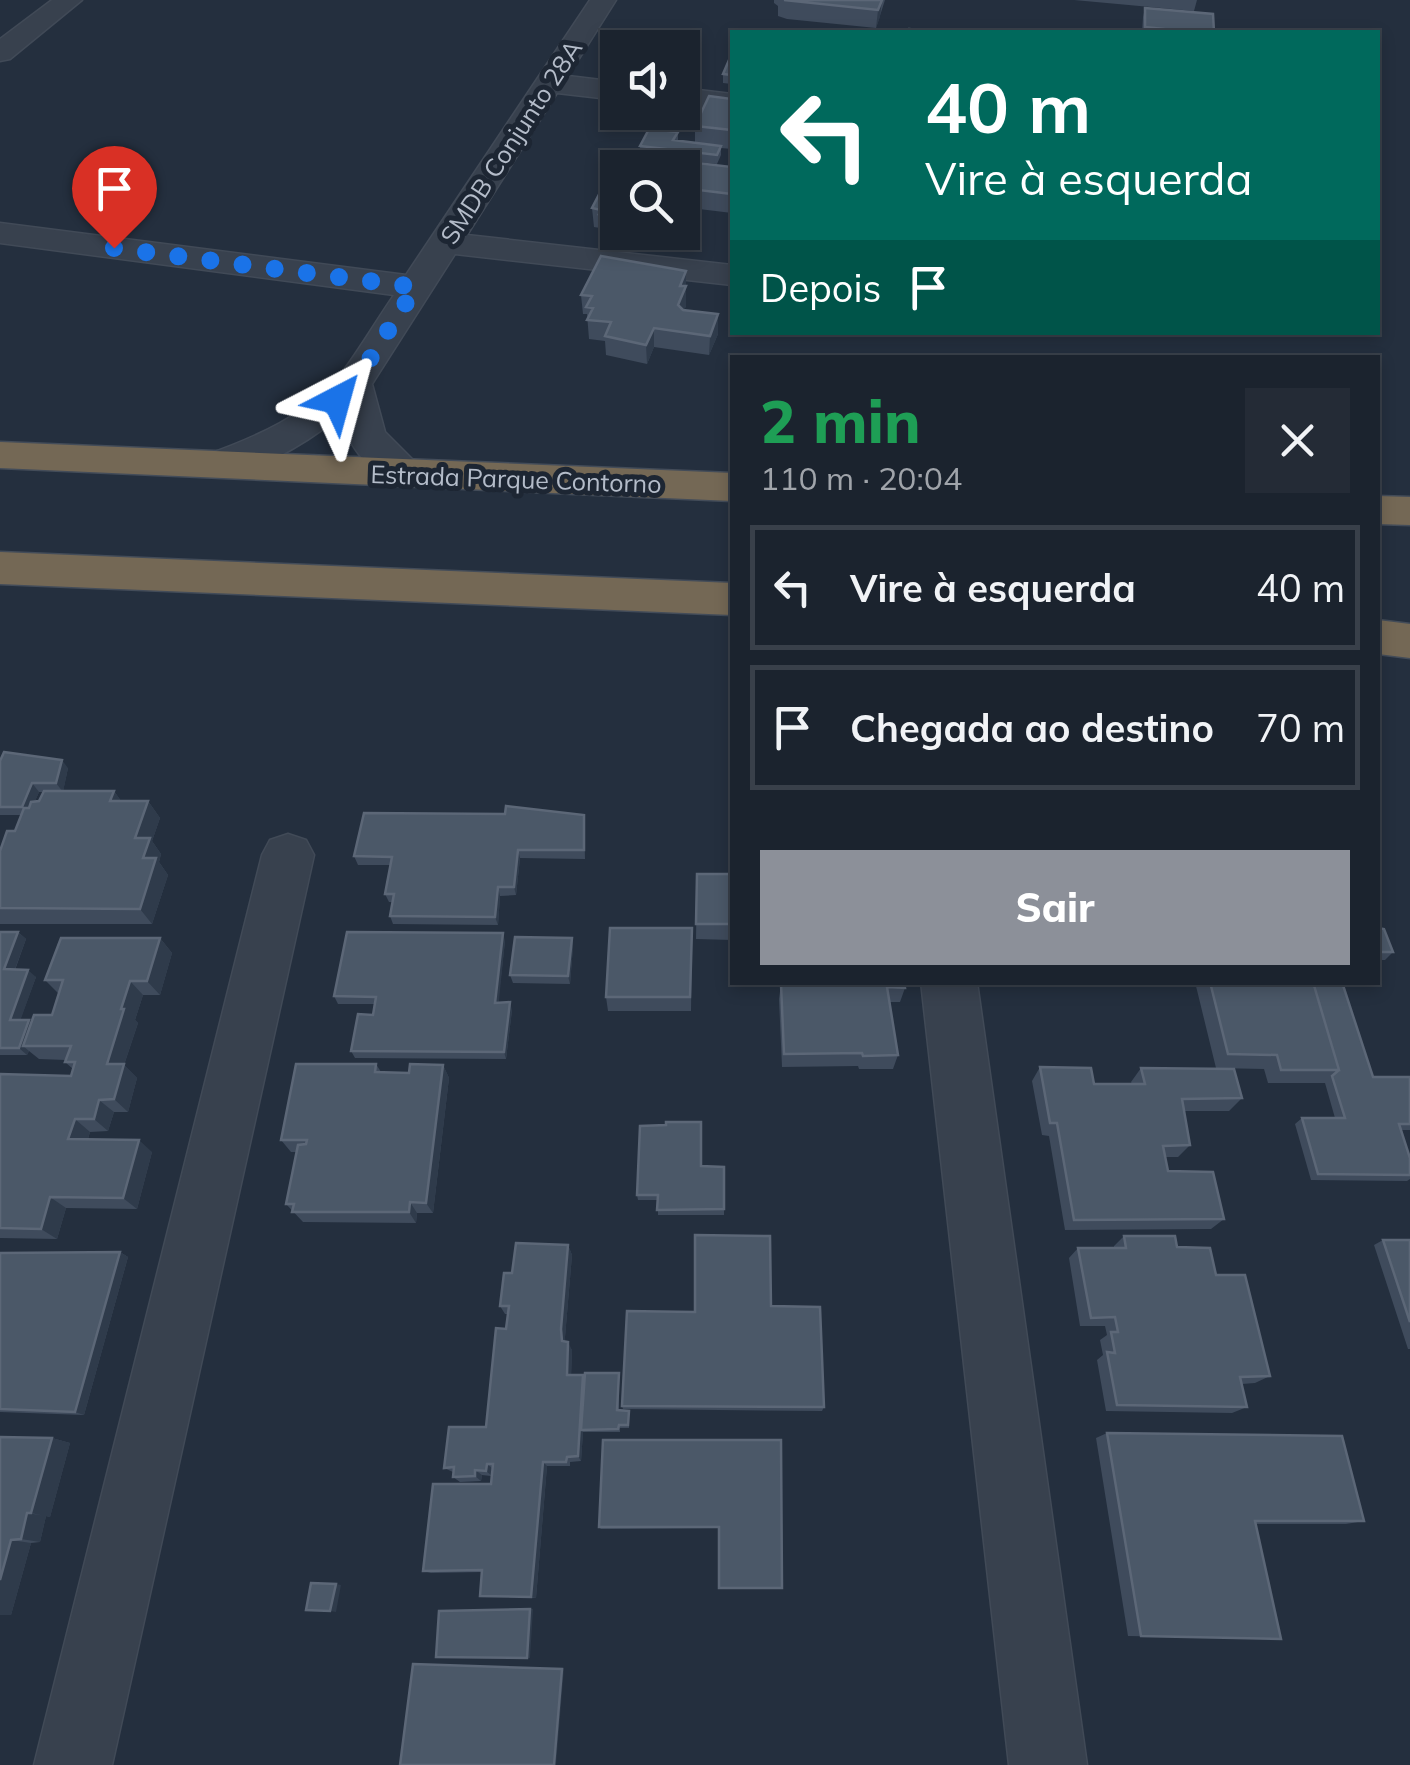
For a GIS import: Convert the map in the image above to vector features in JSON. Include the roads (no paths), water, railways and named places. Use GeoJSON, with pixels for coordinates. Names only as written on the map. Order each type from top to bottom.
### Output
{"type":"FeatureCollection","features":[{"type":"Feature","properties":{"kind":"highway","name":"Estrada Parque Contorno"},"geometry":{"type":"LineString","coordinates":[[0,455],[408,476],[730,487]]}},
{"type":"Feature","properties":{"kind":"highway"},"geometry":{"type":"LineString","coordinates":[[1380,510],[1410,511]]}},
{"type":"Feature","properties":{"kind":"highway"},"geometry":{"type":"LineString","coordinates":[[0,568],[730,598]]}},
{"type":"Feature","properties":{"kind":"highway"},"geometry":{"type":"LineString","coordinates":[[1380,637],[1410,640]]}},
{"type":"Feature","properties":{"kind":"street"},"geometry":{"type":"LineString","coordinates":[[0,53],[68,0]]}},
{"type":"Feature","properties":{"kind":"street","name":"SMDB Conjunto 28A"},"geometry":{"type":"LineString","coordinates":[[220,464],[291,437],[354,384],[603,0]]}},
{"type":"Feature","properties":{"kind":"street"},"geometry":{"type":"LineString","coordinates":[[0,42],[30,32]]}},
{"type":"Feature","properties":{"kind":"street"},"geometry":{"type":"LineString","coordinates":[[548,84],[600,88]]}},
{"type":"Feature","properties":{"kind":"street"},"geometry":{"type":"LineString","coordinates":[[700,99],[730,102]]}},
{"type":"Feature","properties":{"kind":"street"},"geometry":{"type":"LineString","coordinates":[[0,234],[416,287]]}},
{"type":"Feature","properties":{"kind":"street"},"geometry":{"type":"LineString","coordinates":[[445,243],[730,275]]}},
{"type":"Feature","properties":{"kind":"street"},"geometry":{"type":"LineString","coordinates":[[354,384],[356,419],[366,440],[408,476]]}},
{"type":"Feature","properties":{"kind":"street"},"geometry":{"type":"LineString","coordinates":[[72,1765],[288,855]]}},
{"type":"Feature","properties":{"kind":"street"},"geometry":{"type":"LineString","coordinates":[[949,985],[1048,1765]]}}]}
